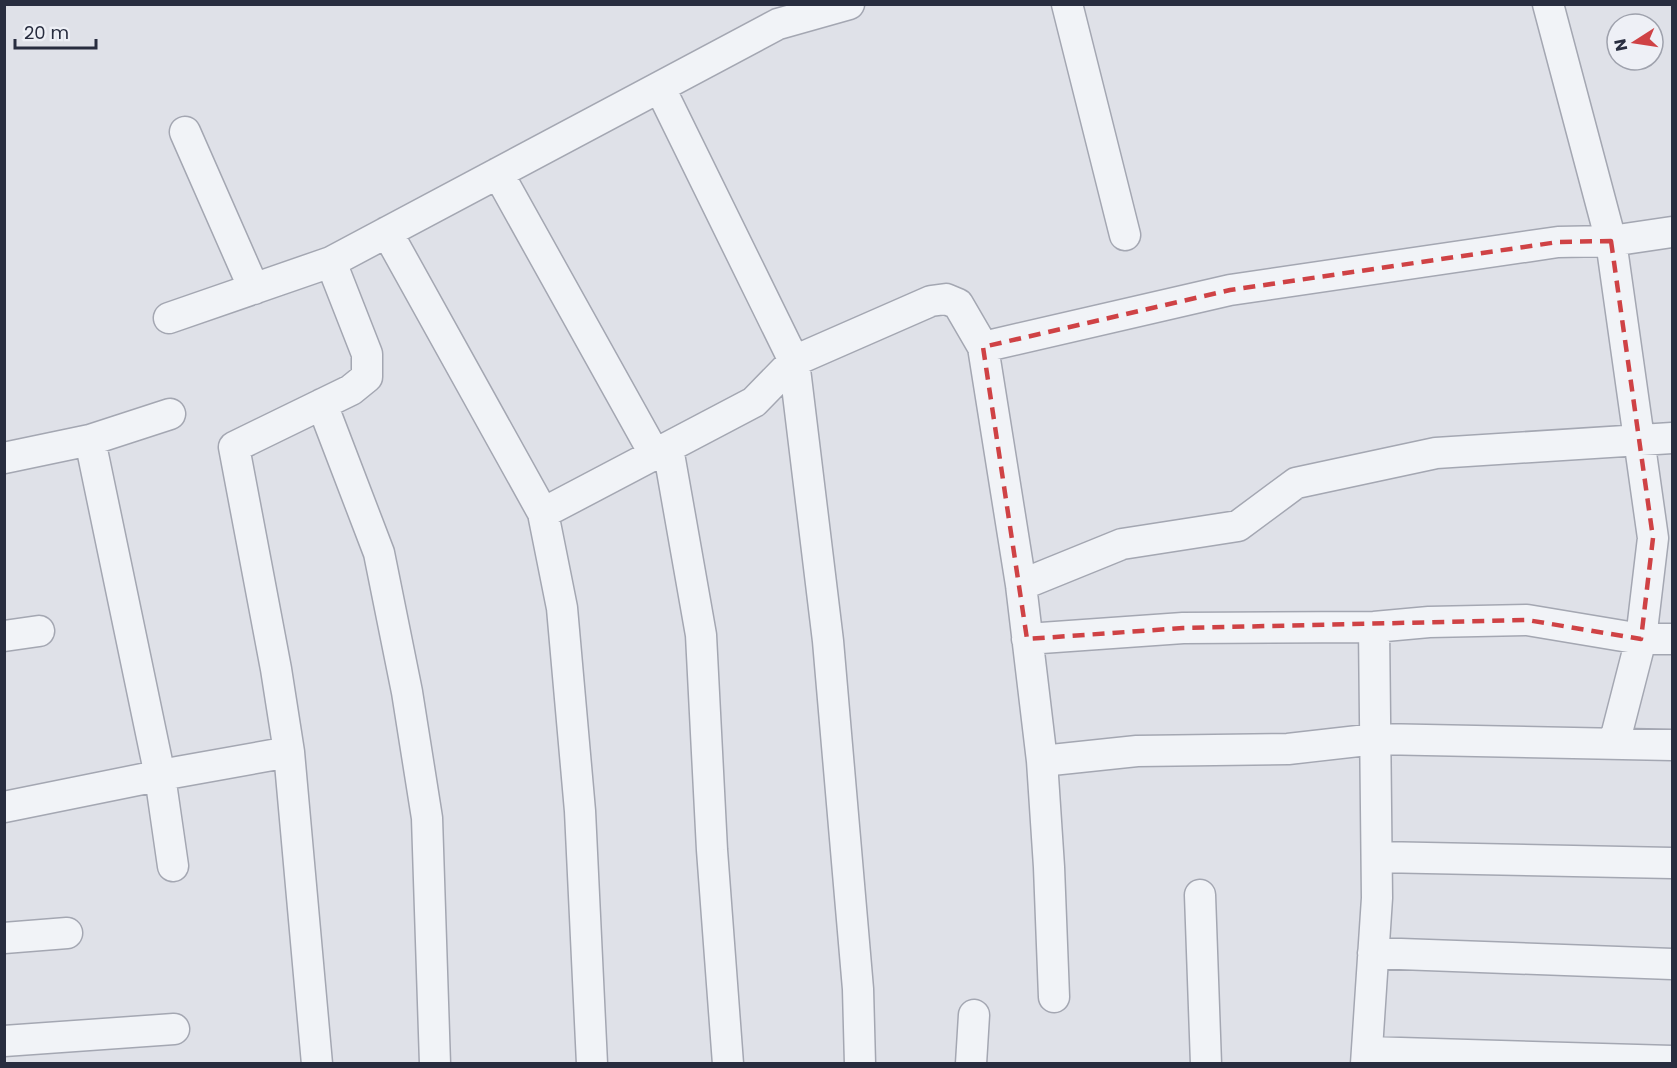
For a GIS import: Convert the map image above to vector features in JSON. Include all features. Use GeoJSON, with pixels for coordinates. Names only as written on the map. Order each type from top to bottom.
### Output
{"type":"FeatureCollection","features":[{"type":"Feature","properties":{"kind":"street"},"geometry":{"type":"LineString","coordinates":[[169,318],[331,262],[660,88],[774,14],[849,4]]}},
{"type":"Feature","properties":{"kind":"street"},"geometry":{"type":"LineString","coordinates":[[1067,4],[1125,235]]}},
{"type":"Feature","properties":{"kind":"street"},"geometry":{"type":"LineString","coordinates":[[1548,4],[1611,241],[1653,538],[1641,639],[1614,744]]}},
{"type":"Feature","properties":{"kind":"street"},"geometry":{"type":"LineString","coordinates":[[660,88],[794,361],[828,640],[858,989],[860,1064]]}},
{"type":"Feature","properties":{"kind":"street"},"geometry":{"type":"LineString","coordinates":[[185,132],[254,289]]}},
{"type":"Feature","properties":{"kind":"street"},"geometry":{"type":"LineString","coordinates":[[498,173],[661,451],[701,636],[712,850],[728,1064]]}},
{"type":"Feature","properties":{"kind":"street"},"geometry":{"type":"LineString","coordinates":[[387,232],[543,513],[562,608],[580,811],[592,1064]]}},
{"type":"Feature","properties":{"kind":"street"},"geometry":{"type":"LineString","coordinates":[[983,347],[1230,290],[1558,243],[1611,241],[1672,232]]}},
{"type":"Feature","properties":{"kind":"street"},"geometry":{"type":"LineString","coordinates":[[317,1064],[289,752],[276,669],[234,447],[351,390],[367,377],[367,354],[331,262]]}},
{"type":"Feature","properties":{"kind":"street"},"geometry":{"type":"LineString","coordinates":[[543,513],[754,402],[794,361],[931,301],[946,299],[958,304],[983,347],[1021,585],[1042,761],[1054,997]]}},
{"type":"Feature","properties":{"kind":"street"},"geometry":{"type":"LineString","coordinates":[[322,404],[379,553],[407,692],[426,818],[435,1064]]}},
{"type":"Feature","properties":{"kind":"street"},"geometry":{"type":"LineString","coordinates":[[4,458],[90,440],[170,414]]}},
{"type":"Feature","properties":{"kind":"street"},"geometry":{"type":"LineString","coordinates":[[1021,585],[1122,544],[1238,526],[1296,483],[1436,453],[1672,438]]}},
{"type":"Feature","properties":{"kind":"street"},"geometry":{"type":"LineString","coordinates":[[90,440],[160,776],[173,866]]}},
{"type":"Feature","properties":{"kind":"street"},"geometry":{"type":"LineString","coordinates":[[1028,639],[1184,628],[1374,627],[1429,622],[1527,620],[1641,639],[1672,639]]}},
{"type":"Feature","properties":{"kind":"street"},"geometry":{"type":"LineString","coordinates":[[1374,627],[1377,898],[1367,1058],[1672,1061]]}},
{"type":"Feature","properties":{"kind":"street"},"geometry":{"type":"LineString","coordinates":[[4,636],[39,631]]}},
{"type":"Feature","properties":{"kind":"street"},"geometry":{"type":"LineString","coordinates":[[1042,761],[1137,751],[1288,749],[1376,739],[1672,745]]}},
{"type":"Feature","properties":{"kind":"street"},"geometry":{"type":"LineString","coordinates":[[4,807],[289,752]]}},
{"type":"Feature","properties":{"kind":"street"},"geometry":{"type":"LineString","coordinates":[[1377,857],[1672,862]]}},
{"type":"Feature","properties":{"kind":"street"},"geometry":{"type":"LineString","coordinates":[[1200,895],[1206,1064]]}},
{"type":"Feature","properties":{"kind":"street"},"geometry":{"type":"LineString","coordinates":[[4,938],[67,933]]}},
{"type":"Feature","properties":{"kind":"street"},"geometry":{"type":"LineString","coordinates":[[1373,953],[1672,964]]}},
{"type":"Feature","properties":{"kind":"street"},"geometry":{"type":"LineString","coordinates":[[971,1064],[974,1015]]}},
{"type":"Feature","properties":{"kind":"street"},"geometry":{"type":"LineString","coordinates":[[4,1041],[174,1029]]}},
{"type":"Feature","properties":{"kind":"highlighted area"},"geometry":{"type":"Polygon","coordinates":[[[1611,241],[1653,538],[1641,639],[1527,620],[1183,628],[1027,639],[983,347],[1230,290],[1558,242],[1611,241]]]}}]}
